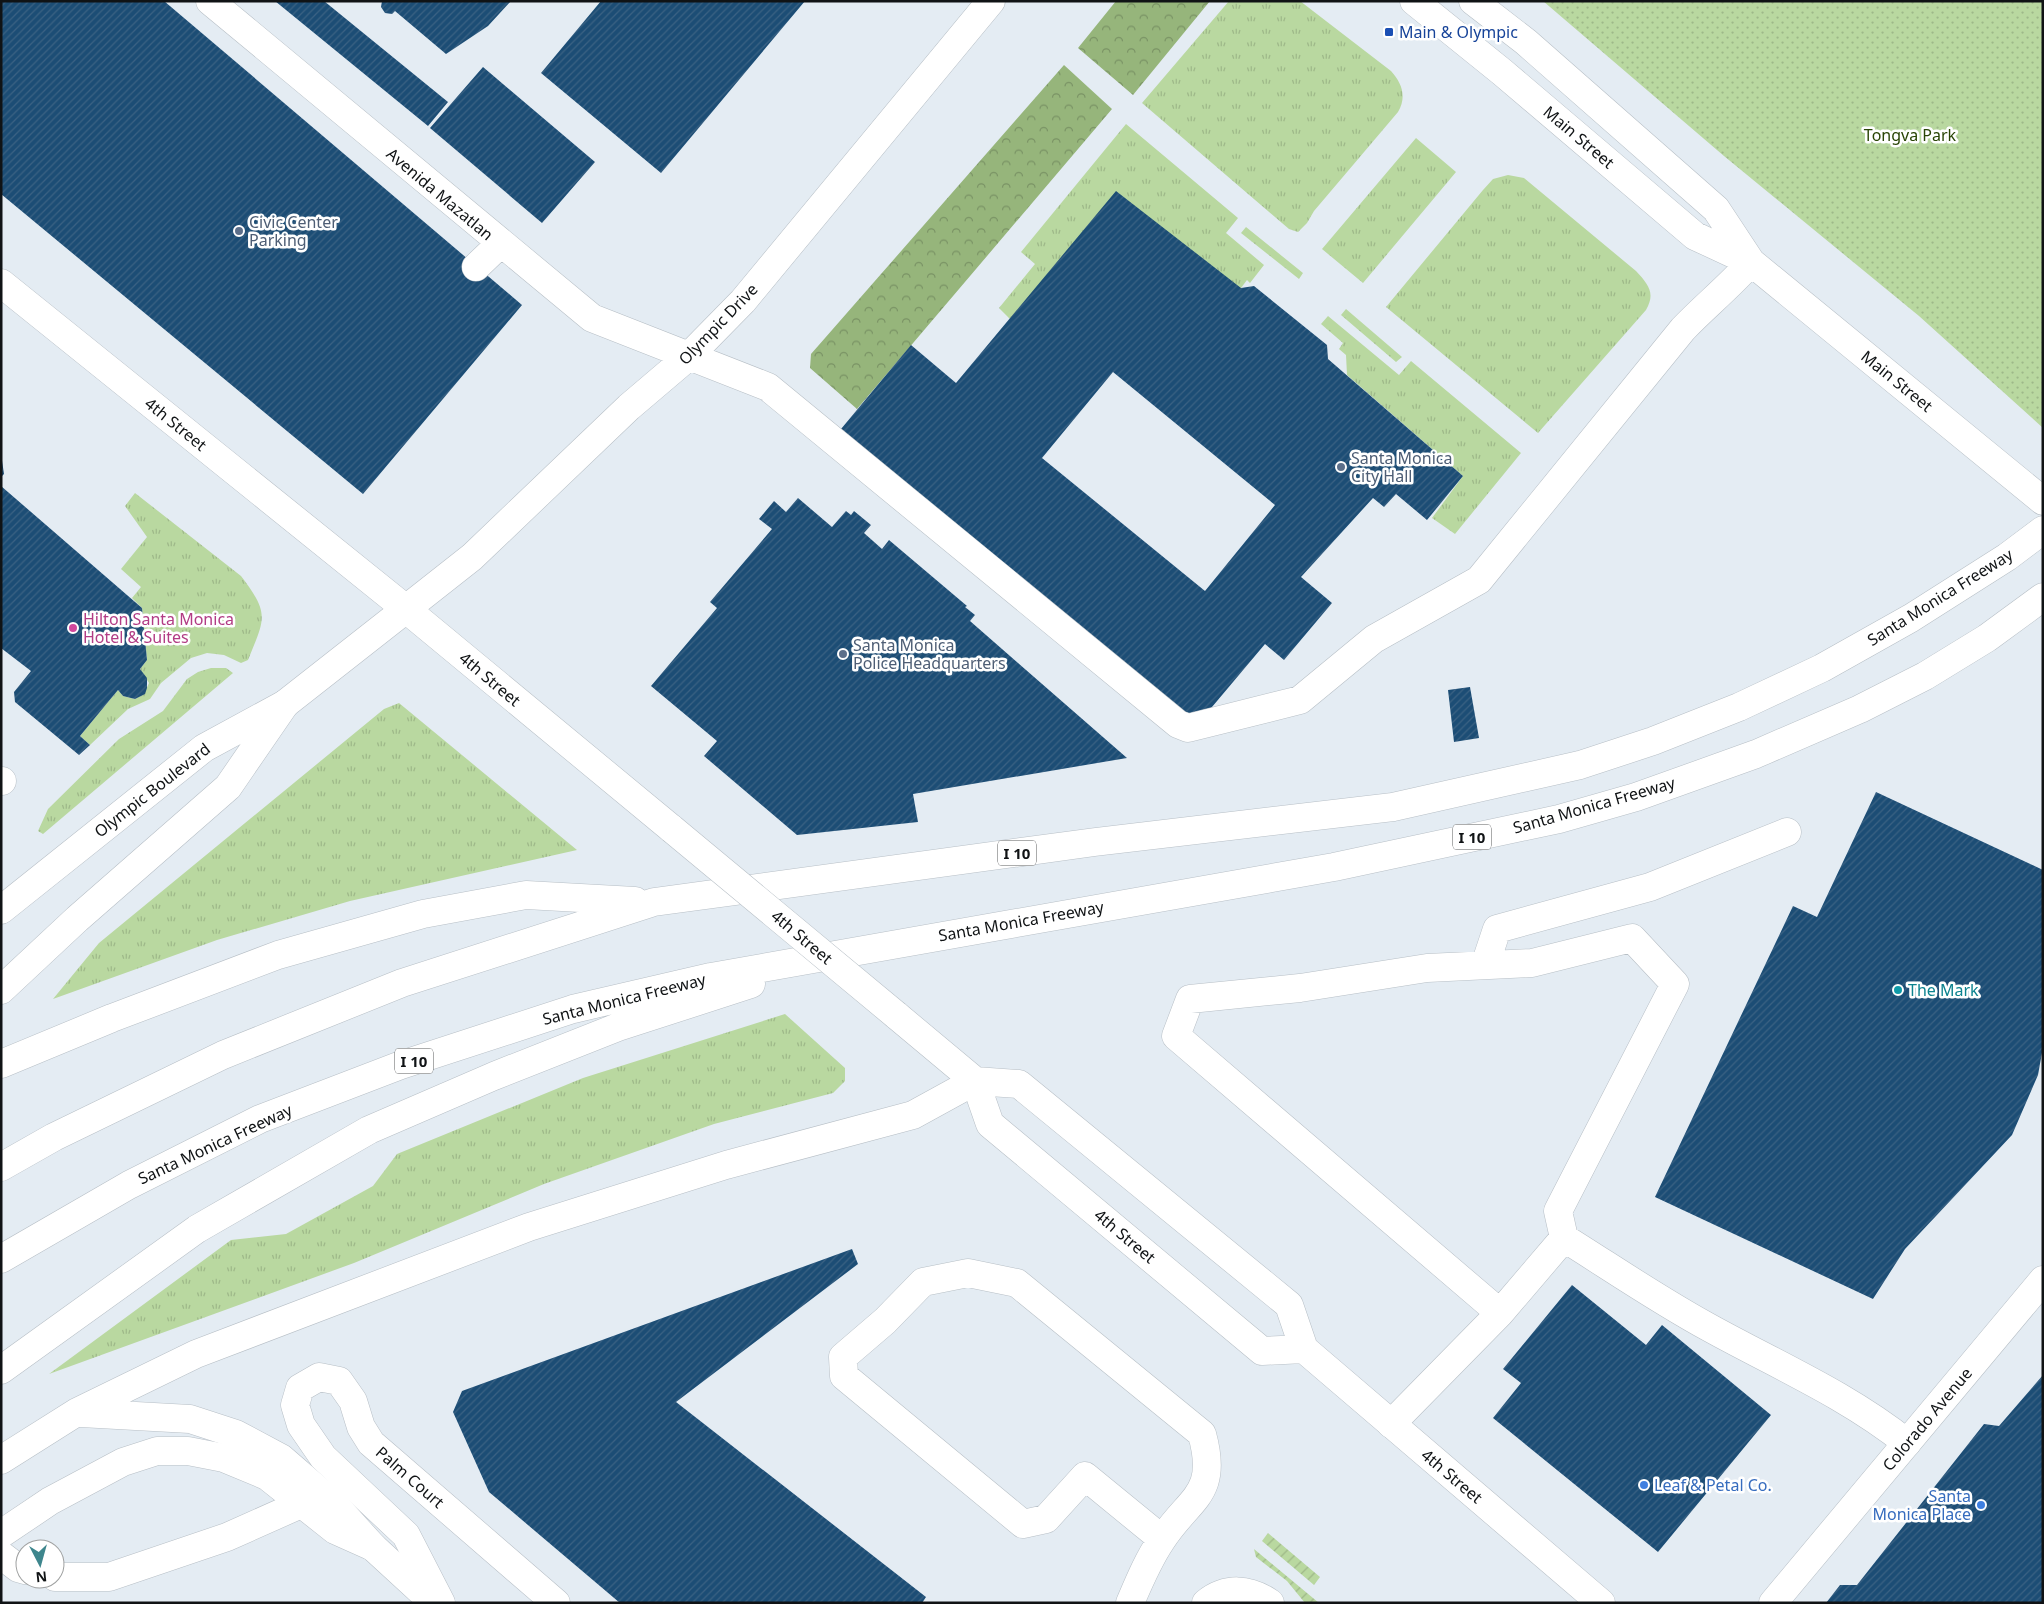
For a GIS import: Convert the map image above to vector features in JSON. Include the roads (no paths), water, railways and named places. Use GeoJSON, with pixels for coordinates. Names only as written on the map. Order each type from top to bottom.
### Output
{"type":"FeatureCollection","features":[{"type":"Feature","properties":{"kind":"main road","name":"Avenida Mazatlan"},"geometry":{"type":"LineString","coordinates":[[210,1],[500,244],[592,318],[768,387],[1178,724],[1188,728],[1300,700],[1374,639],[1479,580],[1683,329],[1701,309],[1731,285],[1751,262]]}},
{"type":"Feature","properties":{"kind":"main road","name":"Olympic Drive"},"geometry":{"type":"LineString","coordinates":[[406,609],[472,556],[635,402],[689,356],[743,301],[991,1]]}},
{"type":"Feature","properties":{"kind":"main road","name":"Main Street"},"geometry":{"type":"LineString","coordinates":[[1414,1],[1509,78],[1695,236],[1751,262],[2043,501]]}},
{"type":"Feature","properties":{"kind":"main road","name":"Main Street"},"geometry":{"type":"LineString","coordinates":[[1473,1],[1526,42],[1716,209],[1751,262]]}},
{"type":"Feature","properties":{"kind":"main road"},"geometry":{"type":"LineString","coordinates":[[476,267],[500,244]]}},
{"type":"Feature","properties":{"kind":"main road","name":"4th Street"},"geometry":{"type":"LineString","coordinates":[[1,283],[406,609],[975,1081],[990,1124],[1262,1351],[1304,1349],[1601,1603]]}},
{"type":"Feature","properties":{"kind":"main road","name":"Santa Monica Freeway"},"geometry":{"type":"LineString","coordinates":[[1,1167],[54,1137],[223,1055],[402,983],[654,902],[1085,844],[1380,808],[1481,788],[1580,765],[1653,742],[1739,707],[1822,668],[1911,618],[2007,557],[2043,530]]}},
{"type":"Feature","properties":{"kind":"main road","name":"Santa Monica Freeway"},"geometry":{"type":"LineString","coordinates":[[1,1259],[129,1185],[260,1119],[401,1065],[573,1009],[711,977],[1334,866],[1559,819],[1636,797],[1756,754],[1860,709],[1925,676],[1987,638],[2043,597]]}},
{"type":"Feature","properties":{"kind":"main road","name":"Olympic Boulevard"},"geometry":{"type":"LineString","coordinates":[[1,910],[204,748],[285,704],[406,609]]}},
{"type":"Feature","properties":{"kind":"main road"},"geometry":{"type":"LineString","coordinates":[[1,990],[77,919],[228,787],[285,704]]}},
{"type":"Feature","properties":{"kind":"main road"},"geometry":{"type":"LineString","coordinates":[[1485,965],[1497,929],[1650,887],[1788,832]]}},
{"type":"Feature","properties":{"kind":"main road"},"geometry":{"type":"LineString","coordinates":[[1,1064],[112,1018],[278,955],[423,914],[526,895],[654,902]]}},
{"type":"Feature","properties":{"kind":"main road"},"geometry":{"type":"LineString","coordinates":[[1500,1313],[1176,1036],[1190,999],[1300,988],[1427,968],[1532,963],[1632,938],[1675,984],[1558,1211],[1564,1238],[1707,1327],[1846,1400],[1880,1421],[1907,1443]]}},
{"type":"Feature","properties":{"kind":"main road"},"geometry":{"type":"LineString","coordinates":[[1,1370],[197,1229],[369,1130],[494,1076],[618,1027],[858,950]]}},
{"type":"Feature","properties":{"kind":"main road"},"geometry":{"type":"LineString","coordinates":[[1,1460],[78,1412],[196,1354],[529,1227],[726,1165],[913,1115],[975,1081],[1018,1084],[1289,1304],[1304,1349]]}},
{"type":"Feature","properties":{"kind":"main road"},"geometry":{"type":"LineString","coordinates":[[1391,1424],[1500,1313],[1564,1238]]}},
{"type":"Feature","properties":{"kind":"main road"},"geometry":{"type":"LineString","coordinates":[[1130,1603],[1146,1567],[1162,1539],[1200,1494],[1208,1476],[1208,1454],[1202,1434],[1017,1282],[968,1273],[923,1282],[885,1321],[843,1357],[844,1376],[1023,1524],[1046,1519],[1085,1476],[1162,1539]]}},
{"type":"Feature","properties":{"kind":"main road","name":"Colorado Avenue"},"geometry":{"type":"LineString","coordinates":[[1773,1603],[2043,1280]]}},
{"type":"Feature","properties":{"kind":"main road","name":"Palm Court"},"geometry":{"type":"LineString","coordinates":[[441,1603],[406,1535],[324,1457],[301,1425],[295,1405],[300,1388],[318,1377],[338,1381],[353,1401],[361,1427],[371,1443],[556,1603]]}},
{"type":"Feature","properties":{"kind":"main road"},"geometry":{"type":"LineString","coordinates":[[78,1412],[190,1419],[236,1434],[281,1458],[333,1504],[373,1547],[434,1603]]}},
{"type":"Feature","properties":{"kind":"main road"},"geometry":{"type":"LineString","coordinates":[[1,1534],[50,1501],[123,1462],[157,1450],[188,1452],[224,1458],[267,1476],[334,1530],[373,1547]]}},
{"type":"Feature","properties":{"kind":"main road"},"geometry":{"type":"LineString","coordinates":[[65,1577],[109,1577],[227,1538],[301,1504]]}},
{"type":"Feature","properties":{"kind":"main road"},"geometry":{"type":"LineString","coordinates":[[1,1555],[15,1566]]}},
{"type":"Feature","properties":{"kind":"main road"},"geometry":{"type":"LineString","coordinates":[[1206,1603],[1213,1597],[1229,1591],[1245,1591],[1260,1595],[1270,1603]]}},
{"type":"Feature","properties":{"kind":"place","name":"Main & Olympic"},"geometry":{"type":"Point","coordinates":[1389,32]}},
{"type":"Feature","properties":{"kind":"place","name":"Civic Center Parking"},"geometry":{"type":"Point","coordinates":[239,231]}},
{"type":"Feature","properties":{"kind":"place","name":"Santa Monica City Hall"},"geometry":{"type":"Point","coordinates":[1341,467]}},
{"type":"Feature","properties":{"kind":"place","name":"Hilton Santa Monica Hotel & Suites"},"geometry":{"type":"Point","coordinates":[73,628]}},
{"type":"Feature","properties":{"kind":"place","name":"Santa Monica Police Headquarters"},"geometry":{"type":"Point","coordinates":[843,654]}},
{"type":"Feature","properties":{"kind":"place","name":"The Mark"},"geometry":{"type":"Point","coordinates":[1898,990]}},
{"type":"Feature","properties":{"kind":"place","name":"Leaf & Petal Co."},"geometry":{"type":"Point","coordinates":[1644,1485]}},
{"type":"Feature","properties":{"kind":"place","name":"Santa Monica Place"},"geometry":{"type":"Point","coordinates":[1981,1505]}},
{"type":"Feature","properties":{"kind":"park label","name":"Tongva Park"},"geometry":{"type":"Point","coordinates":[1910,135]}}]}
